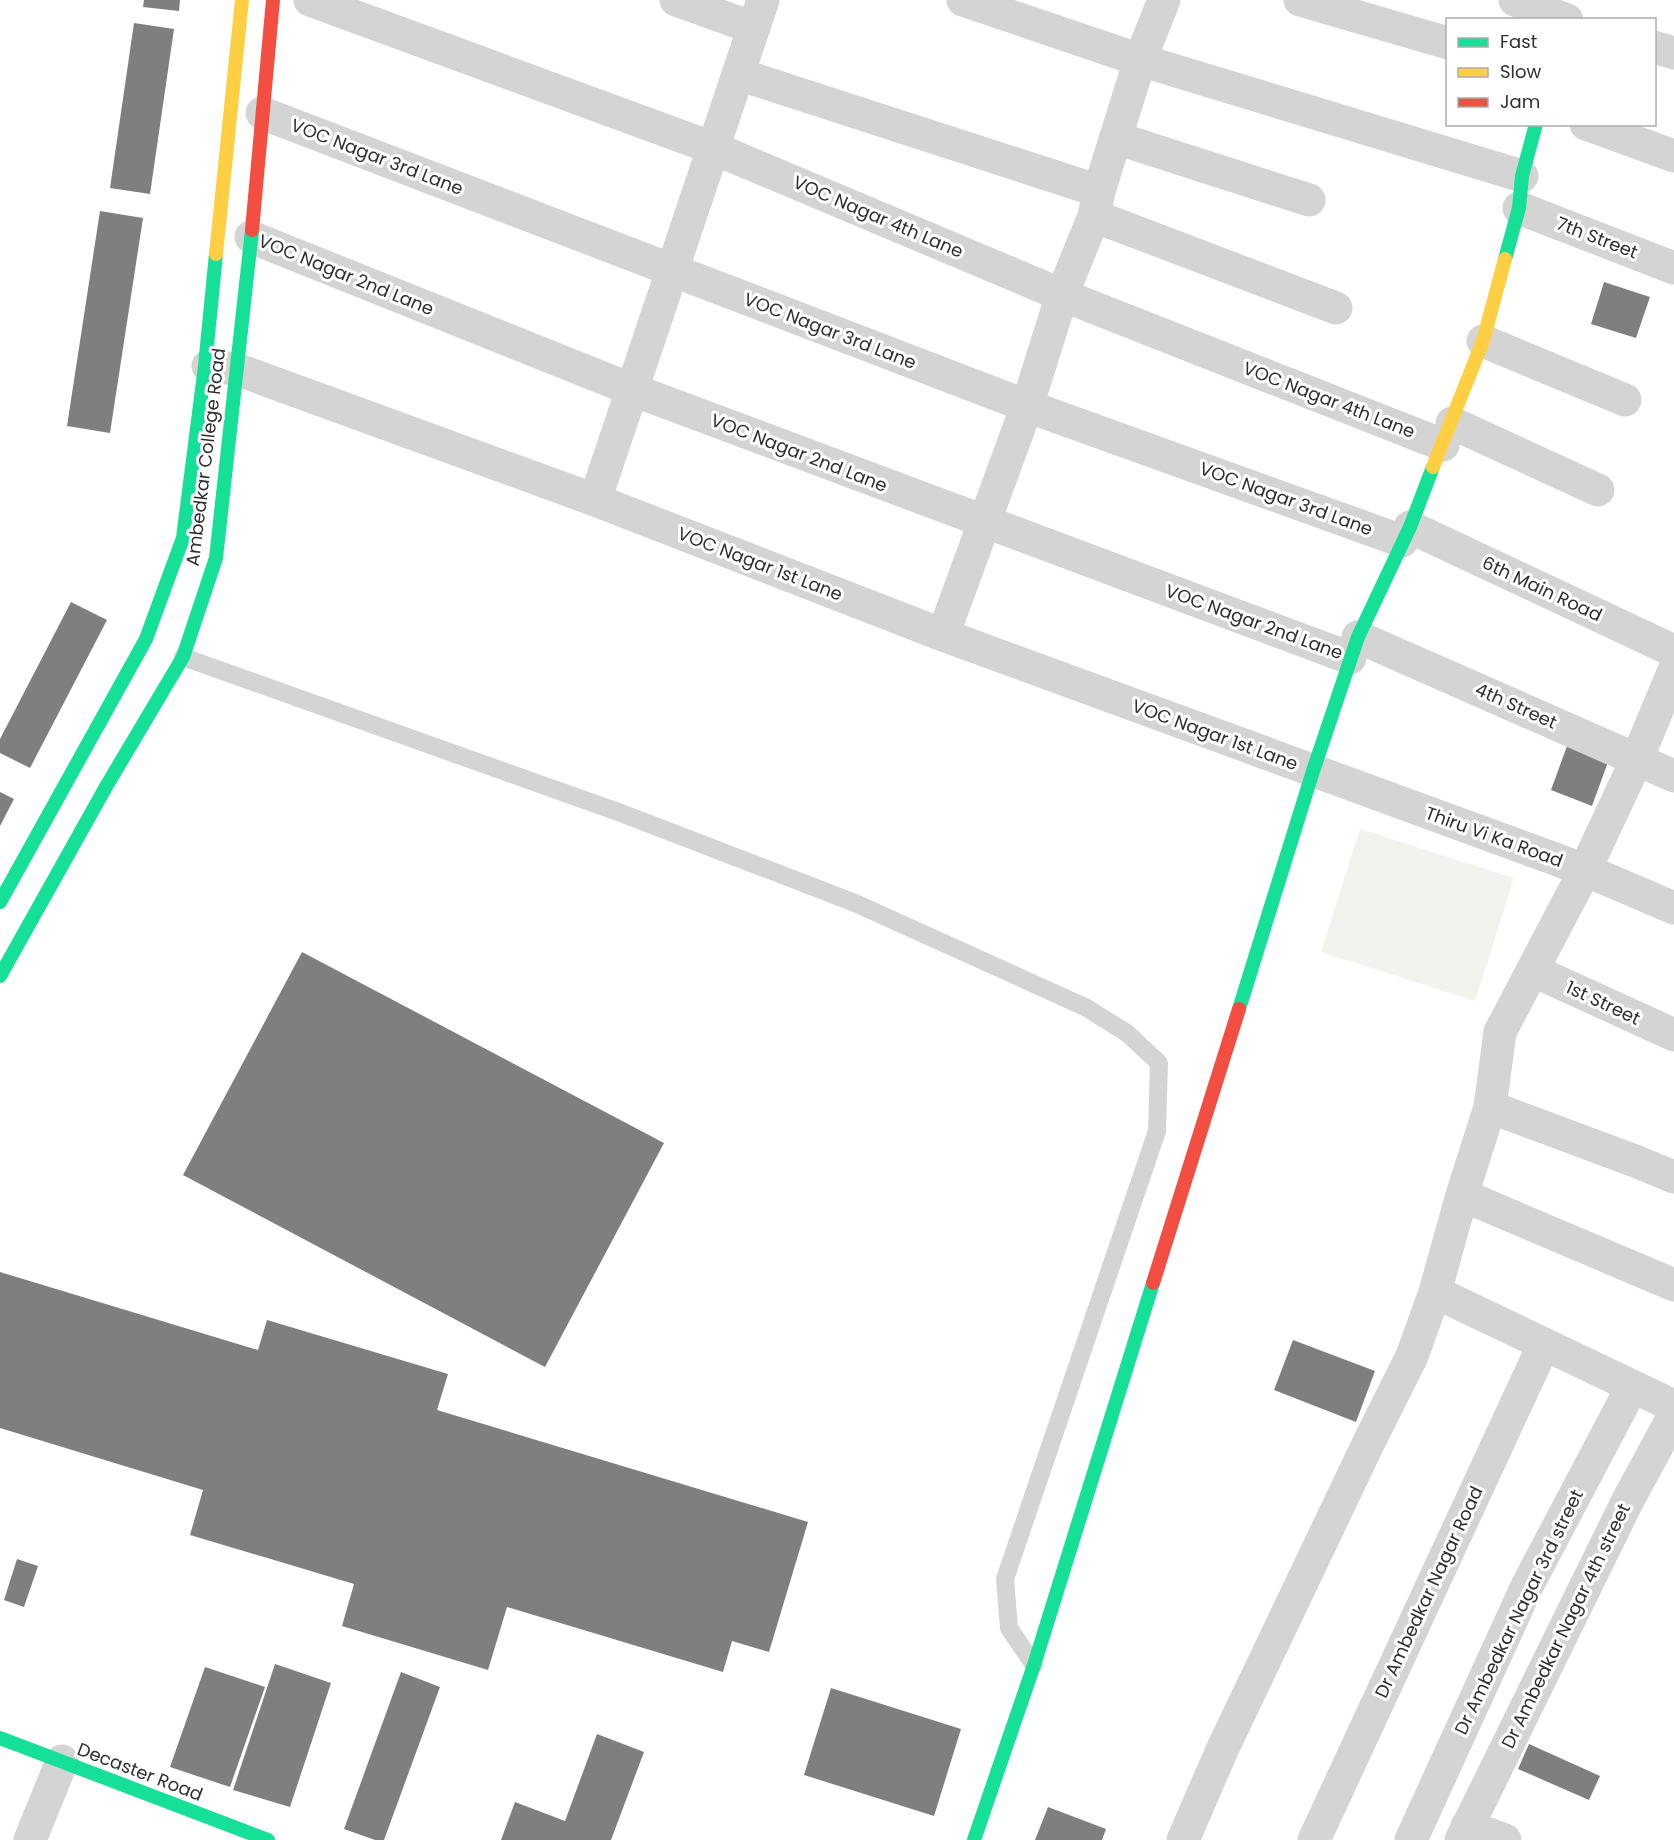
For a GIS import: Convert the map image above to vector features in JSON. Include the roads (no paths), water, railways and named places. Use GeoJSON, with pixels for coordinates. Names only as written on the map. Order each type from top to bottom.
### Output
{"type":"FeatureCollection","features":[{"type":"Feature","properties":{"kind":"street","name":"Ambedkar College Road"},"geometry":{"type":"LineString","coordinates":[[0,976],[107,785],[183,657],[216,558],[220,368],[242,0]]}},
{"type":"Feature","properties":{"kind":"street","name":"Ambedkar College Road"},"geometry":{"type":"LineString","coordinates":[[0,902],[146,639],[183,538],[251,237],[273,0]]}},
{"type":"Feature","properties":{"kind":"street","name":"VOC Nagar 4th Lane"},"geometry":{"type":"LineString","coordinates":[[310,0],[713,148],[1062,295],[1598,490]]}},
{"type":"Feature","properties":{"kind":"street"},"geometry":{"type":"LineString","coordinates":[[595,500],[759,14],[676,0]]}},
{"type":"Feature","properties":{"kind":"street","name":"7th Street"},"geometry":{"type":"LineString","coordinates":[[963,0],[1520,192],[1674,268]]}},
{"type":"Feature","properties":{"kind":"street"},"geometry":{"type":"LineString","coordinates":[[944,635],[1027,406],[1062,295],[1097,204],[1140,60],[1164,0]]}},
{"type":"Feature","properties":{"kind":"street"},"geometry":{"type":"LineString","coordinates":[[1300,0],[1446,42]]}},
{"type":"Feature","properties":{"kind":"street"},"geometry":{"type":"LineString","coordinates":[[1515,0],[1562,18]]}},
{"type":"Feature","properties":{"kind":"street"},"geometry":{"type":"LineString","coordinates":[[1568,18],[1574,0]]}},
{"type":"Feature","properties":{"kind":"street"},"geometry":{"type":"LineString","coordinates":[[1656,48],[1674,53]]}},
{"type":"Feature","properties":{"kind":"street"},"geometry":{"type":"LineString","coordinates":[[738,74],[1097,204],[1336,308]]}},
{"type":"Feature","properties":{"kind":"street","name":"VOC Nagar 3rd Lane"},"geometry":{"type":"LineString","coordinates":[[262,112],[1027,406],[1406,534]]}},
{"type":"Feature","properties":{"kind":"street"},"geometry":{"type":"LineString","coordinates":[[974,1840],[1034,1665],[1313,771],[1354,648],[1448,434],[1483,340],[1536,126]]}},
{"type":"Feature","properties":{"kind":"street"},"geometry":{"type":"LineString","coordinates":[[1592,126],[1674,156]]}},
{"type":"Feature","properties":{"kind":"street"},"geometry":{"type":"LineString","coordinates":[[1116,138],[1309,200]]}},
{"type":"Feature","properties":{"kind":"street","name":"VOC Nagar 2nd Lane"},"geometry":{"type":"LineString","coordinates":[[251,237],[633,390],[985,523],[1354,648]]}},
{"type":"Feature","properties":{"kind":"street"},"geometry":{"type":"LineString","coordinates":[[1483,340],[1626,400]]}},
{"type":"Feature","properties":{"kind":"street","name":"VOC Nagar 1st Lane"},"geometry":{"type":"LineString","coordinates":[[220,368],[595,500],[944,635],[1313,771]]}},
{"type":"Feature","properties":{"kind":"street","name":"6th Main Road"},"geometry":{"type":"LineString","coordinates":[[1406,534],[1674,651]]}},
{"type":"Feature","properties":{"kind":"street","name":"4th Street"},"geometry":{"type":"LineString","coordinates":[[1354,648],[1637,759],[1674,776]]}},
{"type":"Feature","properties":{"kind":"street"},"geometry":{"type":"LineString","coordinates":[[1183,1840],[1222,1750],[1412,1356],[1435,1292],[1490,1107],[1500,1032],[1585,870],[1637,759],[1674,670]]}},
{"type":"Feature","properties":{"kind":"street","name":"Thiru Vi Ka Road"},"geometry":{"type":"LineString","coordinates":[[1313,771],[1585,870],[1674,908]]}},
{"type":"Feature","properties":{"kind":"street","name":"1st Street"},"geometry":{"type":"LineString","coordinates":[[1533,970],[1674,1035]]}},
{"type":"Feature","properties":{"kind":"street"},"geometry":{"type":"LineString","coordinates":[[1490,1107],[1674,1177]]}},
{"type":"Feature","properties":{"kind":"street"},"geometry":{"type":"LineString","coordinates":[[1462,1195],[1674,1285]]}},
{"type":"Feature","properties":{"kind":"street"},"geometry":{"type":"LineString","coordinates":[[1435,1292],[1674,1406]]}},
{"type":"Feature","properties":{"kind":"street","name":"Dr Ambedkar Nagar Road"},"geometry":{"type":"LineString","coordinates":[[1314,1840],[1544,1344]]}},
{"type":"Feature","properties":{"kind":"street","name":"Dr Ambedkar Nagar 3rd street"},"geometry":{"type":"LineString","coordinates":[[1411,1840],[1527,1586],[1632,1386]]}},
{"type":"Feature","properties":{"kind":"street","name":"Dr Ambedkar Nagar 4th street"},"geometry":{"type":"LineString","coordinates":[[1464,1833],[1627,1502],[1674,1415]]}},
{"type":"Feature","properties":{"kind":"street","name":"Decaster Road"},"geometry":{"type":"LineString","coordinates":[[0,1738],[268,1840]]}},
{"type":"Feature","properties":{"kind":"street"},"geometry":{"type":"LineString","coordinates":[[30,1840],[62,1761]]}},
{"type":"Feature","properties":{"kind":"street"},"geometry":{"type":"LineString","coordinates":[[1464,1833],[1505,1840]]}},
{"type":"Feature","properties":{"kind":"lane"},"geometry":{"type":"LineString","coordinates":[[183,657],[621,813],[855,903],[1085,1007],[1127,1033],[1159,1063],[1157,1131],[1005,1579],[1009,1628],[1034,1665]]}}]}
